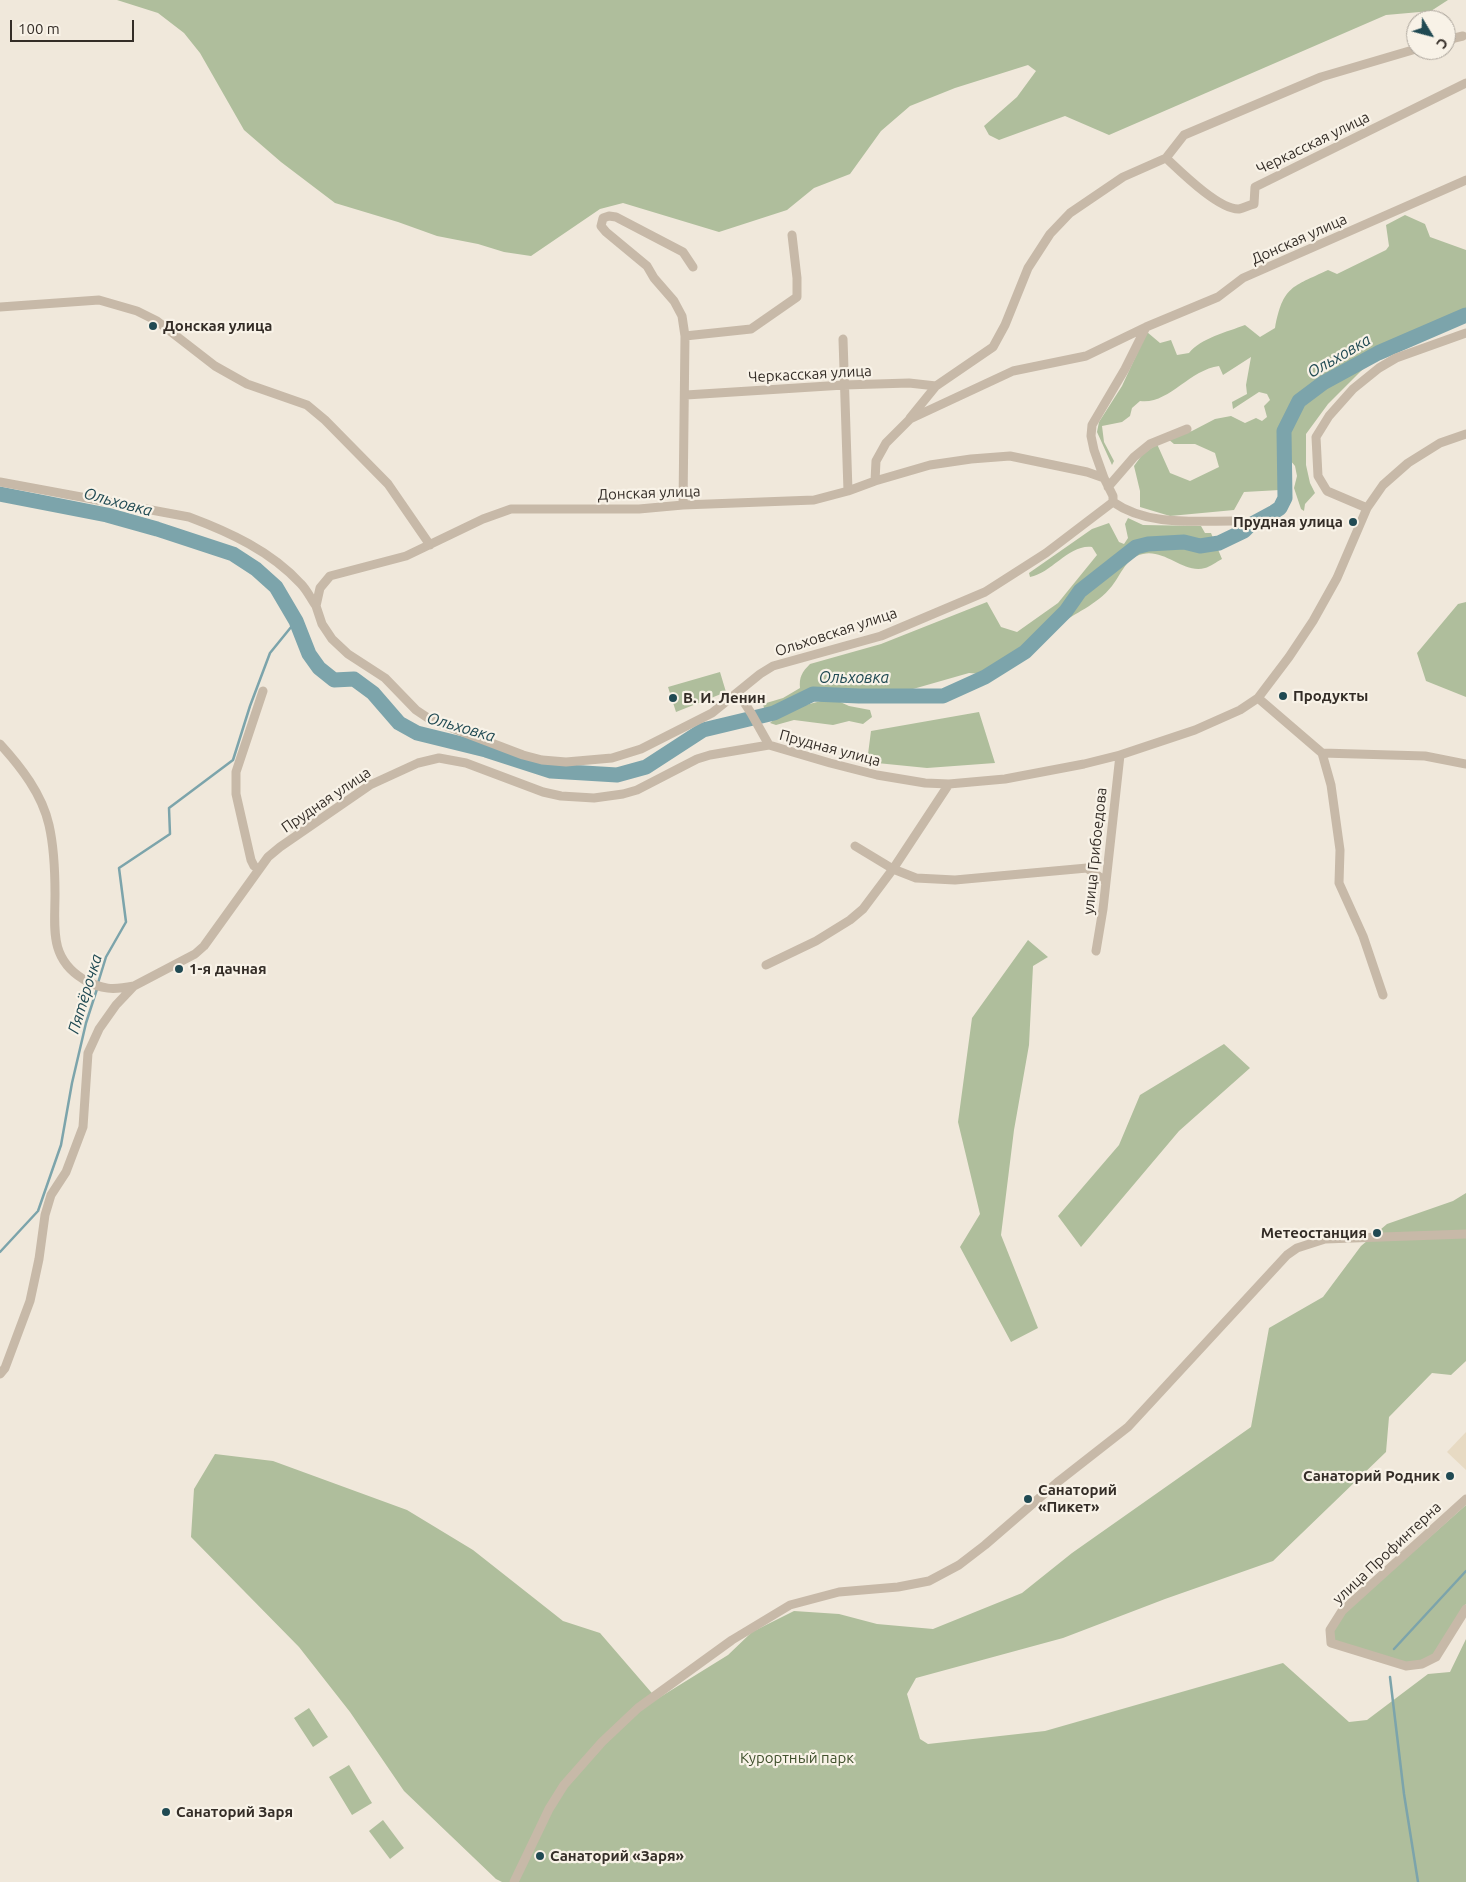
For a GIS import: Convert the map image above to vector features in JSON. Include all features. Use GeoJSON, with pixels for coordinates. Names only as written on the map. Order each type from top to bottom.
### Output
{"type":"FeatureCollection","features":[{"type":"Feature","properties":{"kind":"street"},"geometry":{"type":"LineString","coordinates":[[1456,38],[1463,36]]}},
{"type":"Feature","properties":{"kind":"street"},"geometry":{"type":"LineString","coordinates":[[910,419],[936,386],[993,347],[1005,325],[1028,268],[1050,234],[1070,213],[1123,177],[1166,158],[1184,135],[1321,77],[1406,52]]}},
{"type":"Feature","properties":{"kind":"street","name":"Черкасская улица"},"geometry":{"type":"LineString","coordinates":[[1166,158],[1197,187],[1221,203],[1238,209],[1254,204],[1255,187],[1466,83]]}},
{"type":"Feature","properties":{"kind":"street","name":"Донская улица"},"geometry":{"type":"LineString","coordinates":[[875,481],[876,461],[886,443],[910,419],[1013,371],[1046,366],[1086,356],[1146,327],[1218,297],[1243,278],[1466,180]]}},
{"type":"Feature","properties":{"kind":"street"},"geometry":{"type":"LineString","coordinates":[[683,505],[686,395],[685,336],[682,316],[674,301],[654,278],[647,266],[601,226],[603,218],[609,216],[616,217],[683,252],[693,267]]}},
{"type":"Feature","properties":{"kind":"street"},"geometry":{"type":"LineString","coordinates":[[685,336],[751,329],[797,297],[797,278],[792,235]]}},
{"type":"Feature","properties":{"kind":"street"},"geometry":{"type":"LineString","coordinates":[[0,307],[99,300],[137,311],[157,322],[215,366],[247,384],[307,405],[325,420],[388,484],[430,545]]}},
{"type":"Feature","properties":{"kind":"street"},"geometry":{"type":"LineString","coordinates":[[1146,327],[1125,369],[1092,425],[1091,436],[1104,478],[1113,496],[1113,502],[1125,511],[1160,519],[1232,521]]}},
{"type":"Feature","properties":{"kind":"street"},"geometry":{"type":"LineString","coordinates":[[1367,508],[1327,490],[1318,476],[1316,437],[1329,416],[1352,389],[1379,368],[1396,358],[1466,333]]}},
{"type":"Feature","properties":{"kind":"street"},"geometry":{"type":"LineString","coordinates":[[843,339],[848,491]]}},
{"type":"Feature","properties":{"kind":"street","name":"Черкасская улица"},"geometry":{"type":"LineString","coordinates":[[686,395],[844,385],[909,383],[936,386]]}},
{"type":"Feature","properties":{"kind":"street"},"geometry":{"type":"LineString","coordinates":[[1108,487],[1134,457],[1150,444],[1187,429]]}},
{"type":"Feature","properties":{"kind":"street","name":"Прудная улица"},"geometry":{"type":"LineString","coordinates":[[0,1374],[5,1368],[30,1301],[45,1215],[51,1195],[66,1172],[83,1127],[88,1053],[99,1029],[116,1005],[134,986],[195,954],[204,946],[268,857],[370,785],[396,772],[428,760],[440,758],[466,763],[543,792],[577,798],[594,798],[637,790],[697,759],[710,755],[768,745],[830,764],[877,775],[925,783],[949,784],[1030,774],[1084,764],[1195,730],[1240,710],[1258,698],[1289,657],[1337,578],[1367,508],[1383,485],[1408,463],[1440,443],[1466,434]]}},
{"type":"Feature","properties":{"kind":"street","name":"Донская улица"},"geometry":{"type":"LineString","coordinates":[[316,606],[320,588],[330,576],[406,556],[483,519],[511,509],[639,509],[683,505],[814,500],[930,465],[1010,456],[1087,472],[1104,478]]}},
{"type":"Feature","properties":{"kind":"street","name":"Ольховская улица"},"geometry":{"type":"LineString","coordinates":[[0,482],[189,517],[247,542],[281,566],[302,585],[316,606],[322,624],[332,639],[348,654],[385,678],[416,710],[431,720],[523,755],[542,760],[566,762],[612,758],[634,751],[712,713],[760,674],[773,666],[880,636],[985,592],[1046,553],[1113,502]]}},
{"type":"Feature","properties":{"kind":"street"},"geometry":{"type":"LineString","coordinates":[[259,869],[254,866],[251,860],[236,794],[236,772],[263,691]]}},
{"type":"Feature","properties":{"kind":"street"},"geometry":{"type":"LineString","coordinates":[[738,693],[768,745]]}},
{"type":"Feature","properties":{"kind":"street"},"geometry":{"type":"LineString","coordinates":[[1258,698],[1322,753],[1331,785],[1340,850],[1339,883],[1363,936],[1384,995]]}},
{"type":"Feature","properties":{"kind":"street"},"geometry":{"type":"LineString","coordinates":[[0,744],[32,785],[44,808],[49,824],[54,859],[54,922],[56,937],[64,963],[75,974],[106,989],[134,986]]}},
{"type":"Feature","properties":{"kind":"street"},"geometry":{"type":"LineString","coordinates":[[1322,753],[1425,756],[1466,764]]}},
{"type":"Feature","properties":{"kind":"street","name":"улица Грибоедова"},"geometry":{"type":"LineString","coordinates":[[1096,951],[1103,909],[1120,754]]}},
{"type":"Feature","properties":{"kind":"street"},"geometry":{"type":"LineString","coordinates":[[766,965],[816,941],[850,920],[863,909],[893,869],[949,784]]}},
{"type":"Feature","properties":{"kind":"street"},"geometry":{"type":"LineString","coordinates":[[855,846],[893,869],[916,878],[955,880],[1087,868],[1105,881]]}},
{"type":"Feature","properties":{"kind":"street"},"geometry":{"type":"LineString","coordinates":[[514,1882],[549,1809],[564,1785],[602,1742],[638,1708],[732,1640],[790,1605],[839,1592],[898,1587],[930,1581],[959,1565],[985,1545],[1059,1480],[1128,1427],[1156,1399],[1287,1255],[1297,1248],[1325,1239],[1466,1234]]}},
{"type":"Feature","properties":{"kind":"street","name":"улица Профинтерна"},"geometry":{"type":"LineString","coordinates":[[1466,1499],[1342,1611],[1330,1630],[1331,1643],[1406,1666],[1422,1664],[1436,1657],[1466,1609]]}},
{"type":"Feature","properties":{"kind":"green space"},"geometry":{"type":"Polygon","coordinates":[[[117,0],[1448,0],[1433,10],[1406,10],[1406,13],[1386,15],[1109,135],[1065,116],[999,140],[989,135],[984,126],[1017,97],[1036,71],[1028,65],[955,88],[910,106],[881,131],[850,174],[814,188],[787,210],[719,232],[623,203],[600,209],[531,256],[504,252],[478,244],[437,236],[335,203],[281,162],[244,130],[200,53],[184,33],[158,13],[117,0]]]}},
{"type":"Feature","properties":{"kind":"green space"},"geometry":{"type":"Polygon","coordinates":[[[1405,215],[1425,224],[1430,237],[1466,250],[1466,322],[1462,323],[1451,318],[1368,354],[1366,366],[1328,404],[1306,434],[1306,465],[1310,483],[1315,493],[1305,504],[1304,511],[1301,509],[1294,488],[1297,476],[1295,466],[1290,460],[1281,457],[1280,490],[1244,492],[1234,510],[1170,516],[1140,507],[1140,491],[1134,466],[1142,455],[1157,444],[1170,473],[1190,481],[1219,467],[1215,453],[1195,444],[1174,444],[1168,439],[1192,431],[1215,419],[1231,416],[1245,423],[1256,418],[1262,421],[1267,417],[1264,406],[1270,400],[1267,394],[1259,392],[1233,409],[1232,402],[1247,394],[1246,385],[1251,357],[1223,375],[1219,366],[1208,369],[1160,398],[1140,401],[1132,408],[1130,416],[1122,422],[1102,426],[1104,442],[1114,461],[1112,465],[1097,432],[1099,422],[1122,386],[1147,332],[1160,343],[1171,340],[1177,355],[1189,353],[1207,339],[1245,325],[1260,337],[1275,328],[1282,304],[1291,290],[1306,280],[1328,270],[1337,274],[1386,250],[1389,246],[1386,225],[1405,215]]]}},
{"type":"Feature","properties":{"kind":"green space"},"geometry":{"type":"Polygon","coordinates":[[[1128,518],[1143,525],[1201,526],[1205,533],[1211,533],[1222,559],[1207,567],[1197,569],[1151,553],[1137,556],[1124,567],[1112,586],[1099,599],[1057,627],[1044,627],[1022,649],[981,674],[969,673],[906,691],[872,689],[854,691],[818,688],[765,712],[763,704],[783,698],[800,688],[802,675],[810,664],[881,644],[987,602],[1001,627],[1017,632],[1058,603],[1097,555],[1092,547],[1084,547],[1068,554],[1038,574],[1030,577],[1029,573],[1092,529],[1109,523],[1119,542],[1124,544],[1128,538],[1125,524],[1128,518]]]}},
{"type":"Feature","properties":{"kind":"green space"},"geometry":{"type":"Polygon","coordinates":[[[1466,602],[1466,697],[1426,681],[1417,653],[1458,604],[1466,602]]]}},
{"type":"Feature","properties":{"kind":"green space"},"geometry":{"type":"Polygon","coordinates":[[[720,672],[726,692],[676,712],[668,687],[720,672]]]}},
{"type":"Feature","properties":{"kind":"green space"},"geometry":{"type":"Polygon","coordinates":[[[821,701],[838,701],[849,706],[870,710],[872,717],[863,724],[849,721],[833,725],[794,720],[776,725],[770,723],[781,714],[821,701]]]}},
{"type":"Feature","properties":{"kind":"green space"},"geometry":{"type":"Polygon","coordinates":[[[979,712],[995,763],[927,768],[867,762],[871,731],[979,712]]]}},
{"type":"Feature","properties":{"kind":"green space"},"geometry":{"type":"Polygon","coordinates":[[[1028,940],[1048,957],[1033,966],[1029,1045],[1014,1130],[1001,1235],[1038,1328],[1011,1342],[960,1247],[980,1214],[958,1122],[972,1018],[1028,940]]]}},
{"type":"Feature","properties":{"kind":"green space"},"geometry":{"type":"Polygon","coordinates":[[[1224,1044],[1250,1068],[1179,1131],[1081,1247],[1058,1216],[1119,1145],[1140,1095],[1224,1044]]]}},
{"type":"Feature","properties":{"kind":"green space","name":"Курортный парк"},"geometry":{"type":"Polygon","coordinates":[[[1466,1193],[1466,1361],[1451,1375],[1432,1373],[1389,1417],[1386,1452],[1273,1561],[1165,1599],[1063,1638],[916,1678],[907,1694],[920,1739],[928,1744],[1045,1731],[1283,1663],[1349,1722],[1367,1720],[1428,1674],[1450,1672],[1466,1639],[1466,1882],[502,1882],[496,1879],[404,1791],[350,1712],[299,1647],[191,1537],[194,1489],[215,1454],[273,1461],[407,1510],[473,1550],[563,1621],[600,1633],[657,1699],[728,1655],[752,1632],[794,1611],[839,1614],[877,1624],[933,1629],[1022,1593],[1072,1553],[1251,1427],[1269,1328],[1323,1297],[1361,1246],[1387,1224],[1453,1201],[1466,1193]]]}},
{"type":"Feature","properties":{"kind":"green space"},"geometry":{"type":"Polygon","coordinates":[[[1466,1505],[1466,1604],[1434,1654],[1421,1662],[1404,1662],[1334,1641],[1333,1632],[1344,1613],[1466,1505]]]}},
{"type":"Feature","properties":{"kind":"green space"},"geometry":{"type":"Polygon","coordinates":[[[309,1708],[328,1737],[313,1747],[294,1718],[309,1708]]]}},
{"type":"Feature","properties":{"kind":"green space"},"geometry":{"type":"Polygon","coordinates":[[[349,1765],[372,1803],[352,1815],[329,1777],[349,1765]]]}},
{"type":"Feature","properties":{"kind":"green space"},"geometry":{"type":"Polygon","coordinates":[[[383,1820],[404,1848],[390,1859],[369,1831],[383,1820]]]}},
{"type":"Feature","properties":{"kind":"shaded area"},"geometry":{"type":"Polygon","coordinates":[[[1466,1432],[1466,1470],[1447,1452],[1466,1432]]]}},
{"type":"Feature","properties":{"kind":"waterway","name":"Ольховка"},"geometry":{"type":"LineString","coordinates":[[0,494],[107,515],[233,554],[256,569],[276,587],[296,621],[309,654],[319,668],[334,680],[354,679],[373,693],[399,723],[417,733],[486,750],[551,771],[617,775],[646,767],[703,730],[774,713],[813,694],[943,696],[985,677],[1025,652],[1066,611],[1080,591],[1136,547],[1148,544],[1184,542],[1200,546],[1219,543],[1244,531],[1250,525],[1280,508],[1285,498],[1284,431],[1299,401],[1323,383],[1378,353],[1466,315]]}},
{"type":"Feature","properties":{"kind":"waterway","name":"Пятёрочка"},"geometry":{"type":"LineString","coordinates":[[98,983],[106,957],[126,922],[119,868],[170,834],[169,808],[233,760],[250,706],[270,653],[296,621]]}},
{"type":"Feature","properties":{"kind":"waterway","name":"Пятёрочка"},"geometry":{"type":"LineString","coordinates":[[0,1252],[38,1211],[61,1145],[72,1083],[86,1023],[97,989]]}},
{"type":"Feature","properties":{"kind":"waterway"},"geometry":{"type":"LineString","coordinates":[[1394,1649],[1466,1571]]}},
{"type":"Feature","properties":{"kind":"waterway"},"geometry":{"type":"LineString","coordinates":[[1390,1677],[1404,1794],[1418,1882]]}},
{"type":"Feature","properties":{"kind":"place","name":"Донская улица"},"geometry":{"type":"Point","coordinates":[153,326]}},
{"type":"Feature","properties":{"kind":"place","name":"Прудная улица"},"geometry":{"type":"Point","coordinates":[1353,522]}},
{"type":"Feature","properties":{"kind":"place","name":"Продукты"},"geometry":{"type":"Point","coordinates":[1283,696]}},
{"type":"Feature","properties":{"kind":"place","name":"В. И. Ленин"},"geometry":{"type":"Point","coordinates":[673,698]}},
{"type":"Feature","properties":{"kind":"place","name":"1-я дачная"},"geometry":{"type":"Point","coordinates":[179,969]}},
{"type":"Feature","properties":{"kind":"place","name":"Метеостанция"},"geometry":{"type":"Point","coordinates":[1377,1233]}},
{"type":"Feature","properties":{"kind":"place","name":"Санаторий Родник"},"geometry":{"type":"Point","coordinates":[1450,1476]}},
{"type":"Feature","properties":{"kind":"place","name":"Санаторий «Пикет»"},"geometry":{"type":"Point","coordinates":[1028,1499]}},
{"type":"Feature","properties":{"kind":"place","name":"Санаторий Заря"},"geometry":{"type":"Point","coordinates":[166,1812]}},
{"type":"Feature","properties":{"kind":"place","name":"Санаторий «Заря»"},"geometry":{"type":"Point","coordinates":[540,1856]}}]}
